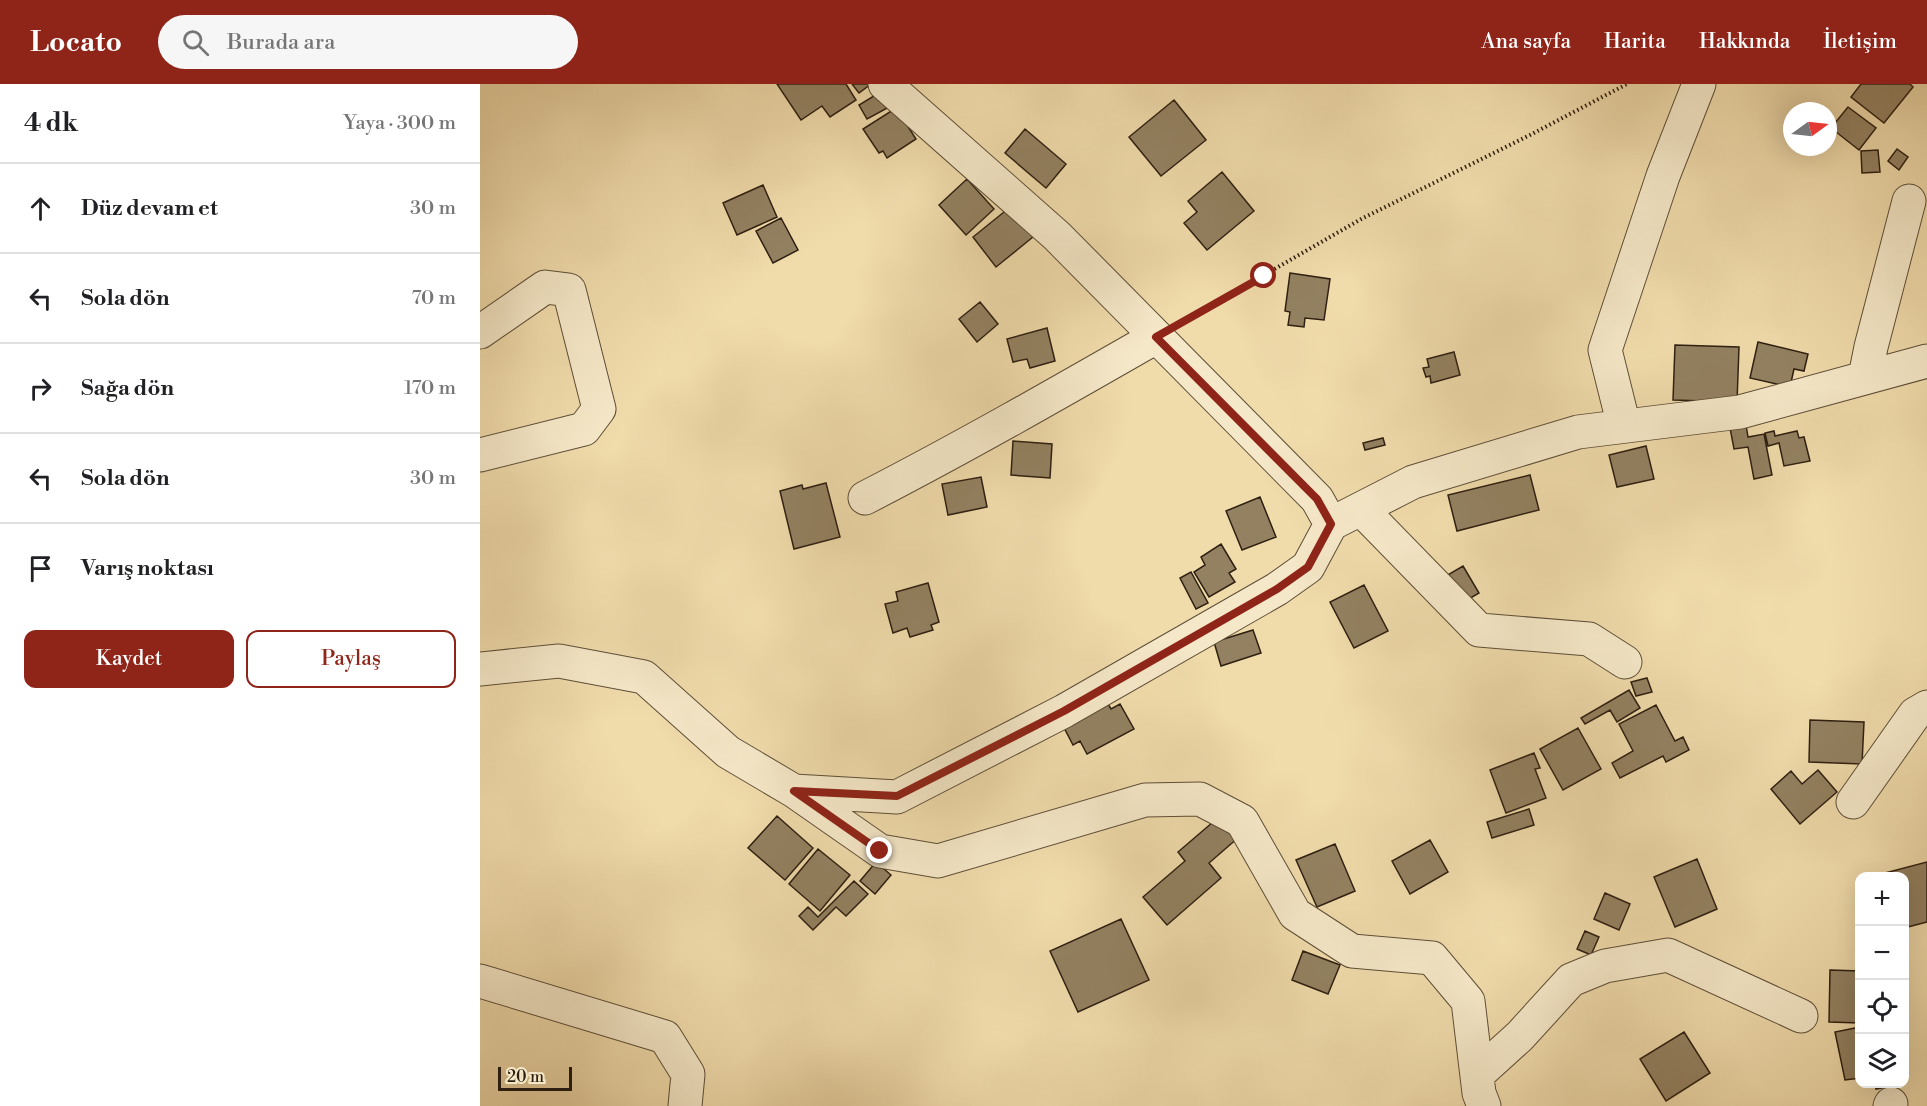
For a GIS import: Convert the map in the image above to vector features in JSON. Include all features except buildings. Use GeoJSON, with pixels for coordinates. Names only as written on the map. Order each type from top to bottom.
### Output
{"type":"FeatureCollection","features":[{"type":"Feature","properties":{"kind":"street"},"geometry":{"type":"LineString","coordinates":[[885,84],[1057,236],[1317,499],[1331,524]]}},
{"type":"Feature","properties":{"kind":"street"},"geometry":{"type":"LineString","coordinates":[[1624,426],[1605,350],[1663,176],[1700,84]]}},
{"type":"Feature","properties":{"kind":"street"},"geometry":{"type":"LineString","coordinates":[[1865,377],[1909,201]]}},
{"type":"Feature","properties":{"kind":"street"},"geometry":{"type":"LineString","coordinates":[[480,332],[545,286],[569,290],[599,409],[584,429],[480,455]]}},
{"type":"Feature","properties":{"kind":"street"},"geometry":{"type":"LineString","coordinates":[[865,498],[926,467],[1156,337]]}},
{"type":"Feature","properties":{"kind":"street"},"geometry":{"type":"LineString","coordinates":[[794,791],[897,796],[1064,711],[1277,589],[1308,567],[1331,524],[1413,482],[1578,432],[1740,412],[1927,361]]}},
{"type":"Feature","properties":{"kind":"street"},"geometry":{"type":"LineString","coordinates":[[1361,509],[1479,630],[1589,639],[1625,662]]}},
{"type":"Feature","properties":{"kind":"street"},"geometry":{"type":"LineString","coordinates":[[480,669],[559,661],[644,677],[728,752],[794,791],[880,851],[938,861],[1145,800],[1200,799],[1242,821],[1295,914],[1352,951],[1432,958],[1468,1001],[1479,1093],[1484,1106]]}},
{"type":"Feature","properties":{"kind":"street"},"geometry":{"type":"LineString","coordinates":[[1853,802],[1915,714],[1927,707]]}},
{"type":"Feature","properties":{"kind":"street"},"geometry":{"type":"LineString","coordinates":[[1477,1075],[1520,1036],[1571,980],[1605,966],[1668,956],[1802,1016]]}},
{"type":"Feature","properties":{"kind":"street"},"geometry":{"type":"LineString","coordinates":[[480,981],[665,1037],[688,1074],[685,1106]]}},
{"type":"Feature","properties":{"kind":"path"},"geometry":{"type":"LineString","coordinates":[[1156,337],[1363,218],[1627,84]]}},
{"type":"Feature","properties":{"kind":"route"},"geometry":{"type":"LineString","coordinates":[[880,851],[794,791],[897,796],[1064,711],[1277,589],[1308,567],[1331,524],[1317,499],[1156,337],[1264,276]]}}]}
